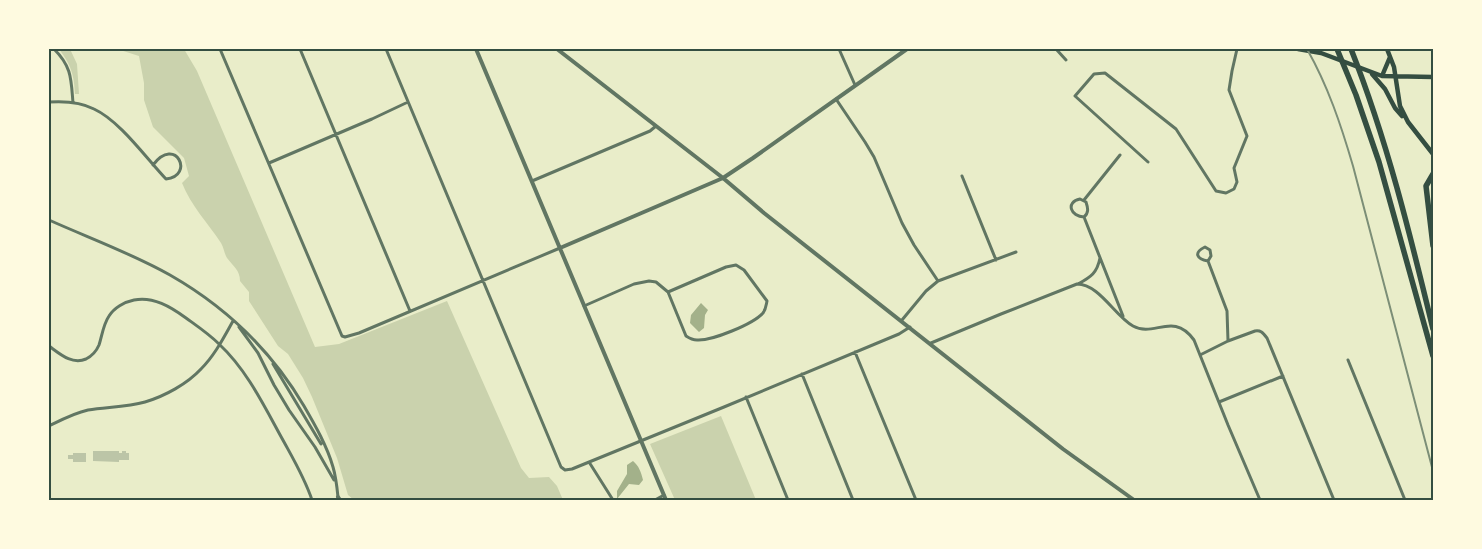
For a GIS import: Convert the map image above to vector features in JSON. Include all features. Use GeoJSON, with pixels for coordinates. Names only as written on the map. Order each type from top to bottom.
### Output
{"type":"FeatureCollection","features":[{"type":"Feature","properties":{"kind":"highway"},"geometry":{"type":"LineString","coordinates":[[1338,49],[1379,162],[1433,356]]}},
{"type":"Feature","properties":{"kind":"highway"},"geometry":{"type":"LineString","coordinates":[[1351,49],[1397,184],[1433,329]]}},
{"type":"Feature","properties":{"kind":"highway"},"geometry":{"type":"LineString","coordinates":[[1433,174],[1426,186],[1433,246]]}},
{"type":"Feature","properties":{"kind":"main road"},"geometry":{"type":"LineString","coordinates":[[1298,49],[1321,53],[1382,76],[1433,78]]}},
{"type":"Feature","properties":{"kind":"main road"},"geometry":{"type":"LineString","coordinates":[[1387,49],[1396,77],[1400,106],[1408,122]]}},
{"type":"Feature","properties":{"kind":"main road"},"geometry":{"type":"LineString","coordinates":[[1382,76],[1390,56]]}},
{"type":"Feature","properties":{"kind":"main road"},"geometry":{"type":"LineString","coordinates":[[1370,72],[1385,89],[1395,108],[1433,154]]}},
{"type":"Feature","properties":{"kind":"street"},"geometry":{"type":"LineString","coordinates":[[54,49],[67,65],[73,103]]}},
{"type":"Feature","properties":{"kind":"street"},"geometry":{"type":"LineString","coordinates":[[220,49],[337,328],[344,337],[359,333],[723,178],[907,49]]}},
{"type":"Feature","properties":{"kind":"street"},"geometry":{"type":"LineString","coordinates":[[300,49],[410,311]]}},
{"type":"Feature","properties":{"kind":"street"},"geometry":{"type":"LineString","coordinates":[[386,49],[561,467],[565,470],[572,469],[641,441],[899,334],[911,327]]}},
{"type":"Feature","properties":{"kind":"street"},"geometry":{"type":"LineString","coordinates":[[476,49],[666,500]]}},
{"type":"Feature","properties":{"kind":"street"},"geometry":{"type":"LineString","coordinates":[[557,49],[723,178],[764,213],[932,343],[1059,445],[1134,500]]}},
{"type":"Feature","properties":{"kind":"street"},"geometry":{"type":"LineString","coordinates":[[839,49],[855,85]]}},
{"type":"Feature","properties":{"kind":"street"},"geometry":{"type":"LineString","coordinates":[[1056,49],[1066,60]]}},
{"type":"Feature","properties":{"kind":"street"},"geometry":{"type":"LineString","coordinates":[[1148,162],[1075,96],[1094,74],[1105,74],[1176,129],[1216,191],[1226,193],[1234,189],[1237,182],[1234,168],[1247,136],[1229,90],[1237,49]]}},
{"type":"Feature","properties":{"kind":"street"},"geometry":{"type":"LineString","coordinates":[[836,99],[874,157],[902,223],[938,281]]}},
{"type":"Feature","properties":{"kind":"street"},"geometry":{"type":"LineString","coordinates":[[49,102],[73,103],[86,106],[107,116],[166,179],[180,173],[181,170],[178,157],[172,154],[165,154],[157,159],[153,165]]}},
{"type":"Feature","properties":{"kind":"street"},"geometry":{"type":"LineString","coordinates":[[269,164],[408,102]]}},
{"type":"Feature","properties":{"kind":"street"},"geometry":{"type":"LineString","coordinates":[[532,181],[605,151],[650,131],[656,126]]}},
{"type":"Feature","properties":{"kind":"street"},"geometry":{"type":"LineString","coordinates":[[1084,200],[1120,155]]}},
{"type":"Feature","properties":{"kind":"street"},"geometry":{"type":"LineString","coordinates":[[962,176],[996,260]]}},
{"type":"Feature","properties":{"kind":"street"},"geometry":{"type":"LineString","coordinates":[[1075,200],[1084,200],[1088,207],[1088,214],[1084,217],[1078,217],[1073,213],[1072,204],[1075,200]]}},
{"type":"Feature","properties":{"kind":"street"},"geometry":{"type":"LineString","coordinates":[[1084,217],[1124,319]]}},
{"type":"Feature","properties":{"kind":"street"},"geometry":{"type":"LineString","coordinates":[[49,220],[168,274],[194,290],[246,330],[269,356],[294,394],[326,450],[333,467],[339,499]]}},
{"type":"Feature","properties":{"kind":"street"},"geometry":{"type":"LineString","coordinates":[[1205,247],[1210,250],[1211,256],[1208,261],[1200,260],[1198,257],[1200,249],[1205,247]]}},
{"type":"Feature","properties":{"kind":"street"},"geometry":{"type":"LineString","coordinates":[[902,320],[926,291],[938,281],[1016,252]]}},
{"type":"Feature","properties":{"kind":"street"},"geometry":{"type":"LineString","coordinates":[[932,343],[1077,284],[1094,274],[1098,268],[1100,258]]}},
{"type":"Feature","properties":{"kind":"street"},"geometry":{"type":"LineString","coordinates":[[1208,261],[1227,311],[1228,341]]}},
{"type":"Feature","properties":{"kind":"street"},"geometry":{"type":"LineString","coordinates":[[584,306],[634,284],[649,281],[656,282],[668,292],[686,336],[697,340],[732,332],[762,314],[767,302],[744,270],[736,265],[726,266],[668,292]]}},
{"type":"Feature","properties":{"kind":"street"},"geometry":{"type":"LineString","coordinates":[[1077,284],[1087,286],[1098,294],[1133,326],[1142,329],[1164,326],[1179,327],[1191,336],[1260,500]]}},
{"type":"Feature","properties":{"kind":"street"},"geometry":{"type":"LineString","coordinates":[[49,346],[72,361],[82,361],[96,352],[112,312],[127,302],[144,299],[158,302],[174,309],[219,344],[237,364],[261,399],[301,472],[312,500]]}},
{"type":"Feature","properties":{"kind":"street"},"geometry":{"type":"LineString","coordinates":[[49,426],[86,411],[145,402],[160,397],[201,369],[234,321]]}},
{"type":"Feature","properties":{"kind":"street"},"geometry":{"type":"LineString","coordinates":[[234,321],[258,353],[274,385],[315,446],[336,484]]}},
{"type":"Feature","properties":{"kind":"street"},"geometry":{"type":"LineString","coordinates":[[1200,354],[1255,331],[1261,332],[1267,338],[1334,500]]}},
{"type":"Feature","properties":{"kind":"street"},"geometry":{"type":"LineString","coordinates":[[855,352],[916,500]]}},
{"type":"Feature","properties":{"kind":"street"},"geometry":{"type":"LineString","coordinates":[[1348,360],[1405,500]]}},
{"type":"Feature","properties":{"kind":"street"},"geometry":{"type":"LineString","coordinates":[[802,374],[853,500]]}},
{"type":"Feature","properties":{"kind":"street"},"geometry":{"type":"LineString","coordinates":[[1219,402],[1283,376]]}},
{"type":"Feature","properties":{"kind":"street"},"geometry":{"type":"LineString","coordinates":[[284,401],[294,394]]}},
{"type":"Feature","properties":{"kind":"street"},"geometry":{"type":"LineString","coordinates":[[746,397],[788,500]]}},
{"type":"Feature","properties":{"kind":"street"},"geometry":{"type":"LineString","coordinates":[[589,462],[613,500]]}},
{"type":"Feature","properties":{"kind":"street"},"geometry":{"type":"LineString","coordinates":[[655,500],[664,495]]}},
{"type":"Feature","properties":{"kind":"shaded area"},"geometry":{"type":"Polygon","coordinates":[[[59,49],[70,49],[77,64],[79,94],[75,94],[71,70],[59,49]]]}},
{"type":"Feature","properties":{"kind":"shaded area"},"geometry":{"type":"Polygon","coordinates":[[[117,49],[184,49],[197,71],[315,347],[339,344],[447,301],[521,468],[529,478],[549,477],[557,486],[563,500],[354,500],[348,495],[337,458],[303,378],[288,354],[278,346],[249,301],[249,292],[240,281],[237,271],[227,258],[221,243],[186,191],[182,183],[189,176],[184,158],[153,127],[144,100],[144,83],[139,56],[117,49]]]}},
{"type":"Feature","properties":{"kind":"shaded area"},"geometry":{"type":"Polygon","coordinates":[[[701,303],[708,310],[705,315],[704,328],[699,332],[690,323],[691,315],[701,303]]]}},
{"type":"Feature","properties":{"kind":"shaded area"},"geometry":{"type":"Polygon","coordinates":[[[721,416],[756,500],[675,500],[650,444],[721,416]]]}},
{"type":"Feature","properties":{"kind":"shaded area"},"geometry":{"type":"Polygon","coordinates":[[[633,461],[640,469],[643,480],[639,485],[629,484],[617,499],[617,491],[627,474],[627,465],[633,461]]]}},
{"type":"Feature","properties":{"kind":"building"},"geometry":{"type":"Polygon","coordinates":[[[93,451],[119,451],[119,453],[122,453],[122,451],[126,451],[126,453],[129,453],[129,460],[119,460],[119,462],[93,461],[93,451]]]}},
{"type":"Feature","properties":{"kind":"building"},"geometry":{"type":"Polygon","coordinates":[[[73,453],[86,453],[86,462],[73,462],[73,459],[68,459],[68,455],[73,455],[73,453]]]}},
{"type":"Feature","properties":{"kind":"railway"},"geometry":{"type":"LineString","coordinates":[[1307,49],[1328,91],[1353,166],[1433,471]]}}]}
